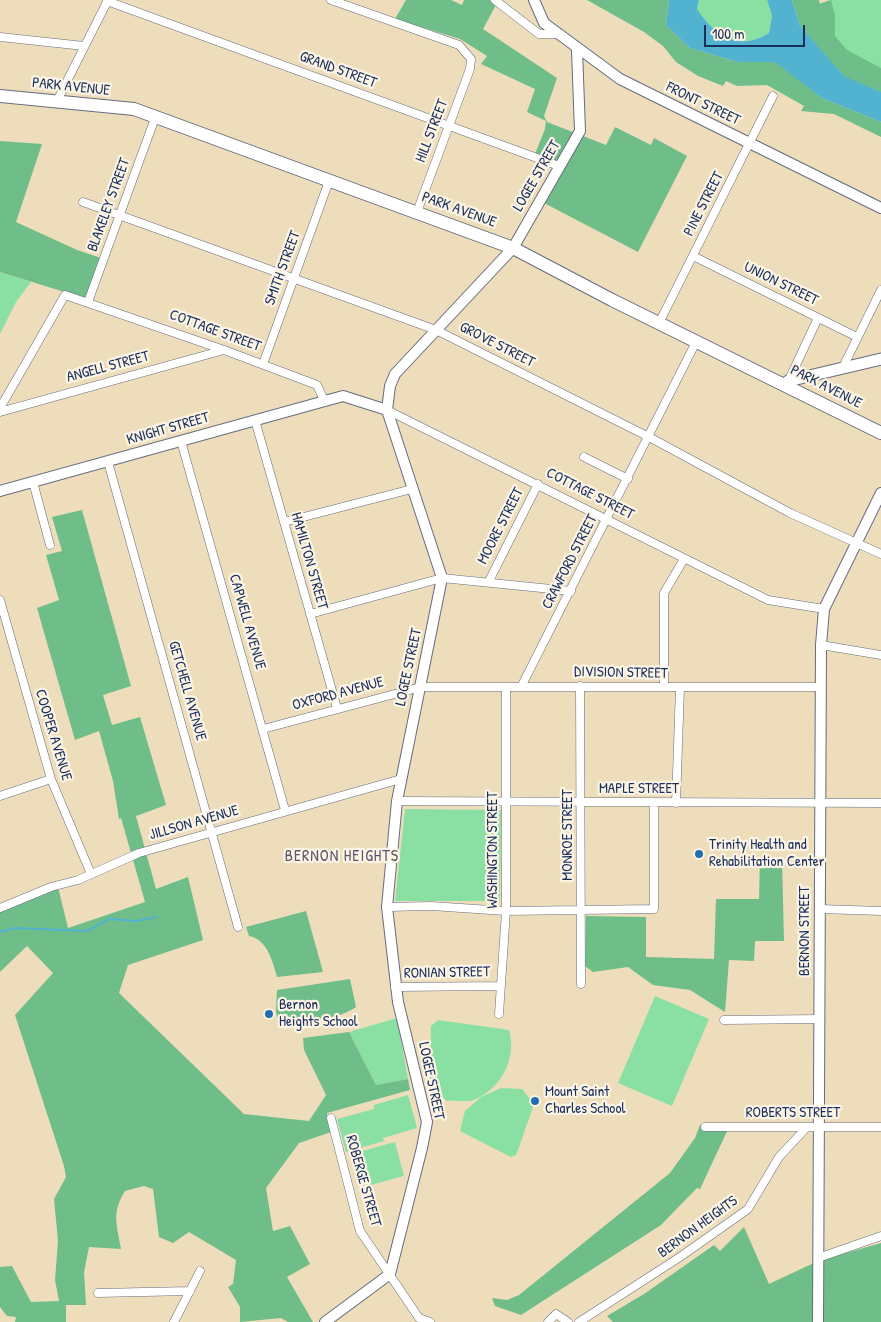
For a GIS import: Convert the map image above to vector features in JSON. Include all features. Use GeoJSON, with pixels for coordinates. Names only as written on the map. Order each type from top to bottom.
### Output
{"type":"FeatureCollection","features":[{"type":"Feature","properties":{"kind":"main road","name":"PARK AVENUE"},"geometry":{"type":"LineString","coordinates":[[0,96],[134,109],[513,248],[696,342],[787,383],[881,433]]}},
{"type":"Feature","properties":{"kind":"main road"},"geometry":{"type":"LineString","coordinates":[[787,383],[843,367],[881,359]]}},
{"type":"Feature","properties":{"kind":"street","name":"HILL STREET"},"geometry":{"type":"LineString","coordinates":[[331,0],[458,45],[471,59],[470,69],[417,212]]}},
{"type":"Feature","properties":{"kind":"street"},"geometry":{"type":"LineString","coordinates":[[495,0],[539,34],[557,34]]}},
{"type":"Feature","properties":{"kind":"street","name":"FRONT STREET"},"geometry":{"type":"LineString","coordinates":[[534,0],[544,23],[577,50],[620,79],[881,208]]}},
{"type":"Feature","properties":{"kind":"street"},"geometry":{"type":"LineString","coordinates":[[57,101],[107,1]]}},
{"type":"Feature","properties":{"kind":"street","name":"GRAND STREET"},"geometry":{"type":"LineString","coordinates":[[107,1],[559,166]]}},
{"type":"Feature","properties":{"kind":"street"},"geometry":{"type":"LineString","coordinates":[[0,37],[84,46]]}},
{"type":"Feature","properties":{"kind":"street","name":"LOGEE STREET"},"geometry":{"type":"LineString","coordinates":[[390,1274],[416,1176],[427,1122],[395,987],[387,907],[397,801],[442,578],[387,410],[390,386],[395,374],[513,248],[580,132],[577,50]]}},
{"type":"Feature","properties":{"kind":"street","name":"PINE STREET"},"geometry":{"type":"LineString","coordinates":[[659,323],[773,96]]}},
{"type":"Feature","properties":{"kind":"street","name":"BLAKELEY STREET"},"geometry":{"type":"LineString","coordinates":[[88,302],[155,118]]}},
{"type":"Feature","properties":{"kind":"street","name":"SMITH STREET"},"geometry":{"type":"LineString","coordinates":[[263,364],[292,279],[329,181]]}},
{"type":"Feature","properties":{"kind":"street","name":"GROVE STREET"},"geometry":{"type":"LineString","coordinates":[[84,202],[436,330],[649,437],[790,513],[881,554]]}},
{"type":"Feature","properties":{"kind":"street","name":"UNION STREET"},"geometry":{"type":"LineString","coordinates":[[693,256],[857,337]]}},
{"type":"Feature","properties":{"kind":"street"},"geometry":{"type":"LineString","coordinates":[[843,367],[881,290]]}},
{"type":"Feature","properties":{"kind":"street","name":"COTTAGE STREET"},"geometry":{"type":"LineString","coordinates":[[0,410],[65,295],[224,350],[317,385],[324,400]]}},
{"type":"Feature","properties":{"kind":"street"},"geometry":{"type":"LineString","coordinates":[[787,383],[818,318]]}},
{"type":"Feature","properties":{"kind":"street","name":"CRAWFORD STREET"},"geometry":{"type":"LineString","coordinates":[[521,687],[696,342]]}},
{"type":"Feature","properties":{"kind":"street","name":"ANGELL STREET"},"geometry":{"type":"LineString","coordinates":[[0,410],[224,350]]}},
{"type":"Feature","properties":{"kind":"street","name":"COTTAGE STREET"},"geometry":{"type":"LineString","coordinates":[[343,396],[387,410],[768,600],[824,609]]}},
{"type":"Feature","properties":{"kind":"street","name":"KNIGHT STREET"},"geometry":{"type":"LineString","coordinates":[[0,491],[343,396]]}},
{"type":"Feature","properties":{"kind":"street","name":"HAMILTON STREET"},"geometry":{"type":"LineString","coordinates":[[255,420],[337,708]]}},
{"type":"Feature","properties":{"kind":"street","name":"CAPWELL AVENUE"},"geometry":{"type":"LineString","coordinates":[[181,441],[285,810]]}},
{"type":"Feature","properties":{"kind":"street"},"geometry":{"type":"LineString","coordinates":[[584,457],[628,479]]}},
{"type":"Feature","properties":{"kind":"street","name":"GETCHELL AVENUE"},"geometry":{"type":"LineString","coordinates":[[108,462],[238,927]]}},
{"type":"Feature","properties":{"kind":"street"},"geometry":{"type":"LineString","coordinates":[[33,482],[50,545]]}},
{"type":"Feature","properties":{"kind":"street","name":"MOORE STREET"},"geometry":{"type":"LineString","coordinates":[[489,581],[538,484]]}},
{"type":"Feature","properties":{"kind":"street"},"geometry":{"type":"LineString","coordinates":[[284,522],[412,489]]}},
{"type":"Feature","properties":{"kind":"street","name":"BERNON STREET"},"geometry":{"type":"LineString","coordinates":[[818,1322],[821,645],[824,609],[881,493]]}},
{"type":"Feature","properties":{"kind":"street"},"geometry":{"type":"LineString","coordinates":[[664,688],[664,592],[684,559]]}},
{"type":"Feature","properties":{"kind":"street"},"geometry":{"type":"LineString","coordinates":[[310,614],[442,578],[489,581],[571,591]]}},
{"type":"Feature","properties":{"kind":"street","name":"COOPER AVENUE"},"geometry":{"type":"LineString","coordinates":[[0,600],[51,779],[91,874]]}},
{"type":"Feature","properties":{"kind":"street"},"geometry":{"type":"LineString","coordinates":[[821,645],[881,655]]}},
{"type":"Feature","properties":{"kind":"street","name":"MONROE STREET"},"geometry":{"type":"LineString","coordinates":[[580,686],[581,984]]}},
{"type":"Feature","properties":{"kind":"street","name":"OXFORD AVENUE"},"geometry":{"type":"LineString","coordinates":[[263,729],[420,687]]}},
{"type":"Feature","properties":{"kind":"street","name":"DIVISION STREET"},"geometry":{"type":"LineString","coordinates":[[420,687],[821,687]]}},
{"type":"Feature","properties":{"kind":"street","name":"WASHINGTON STREET"},"geometry":{"type":"LineString","coordinates":[[499,1014],[506,911],[506,687]]}},
{"type":"Feature","properties":{"kind":"street"},"geometry":{"type":"LineString","coordinates":[[676,803],[680,688]]}},
{"type":"Feature","properties":{"kind":"street","name":"JILLSON AVENUE"},"geometry":{"type":"LineString","coordinates":[[0,908],[91,874],[139,853],[401,778]]}},
{"type":"Feature","properties":{"kind":"street"},"geometry":{"type":"LineString","coordinates":[[0,796],[51,779]]}},
{"type":"Feature","properties":{"kind":"street","name":"MAPLE STREET"},"geometry":{"type":"LineString","coordinates":[[397,801],[881,802]]}},
{"type":"Feature","properties":{"kind":"street"},"geometry":{"type":"LineString","coordinates":[[387,907],[430,906],[506,911],[654,909],[654,803]]}},
{"type":"Feature","properties":{"kind":"street"},"geometry":{"type":"LineString","coordinates":[[820,909],[881,910]]}},
{"type":"Feature","properties":{"kind":"street","name":"RONIAN STREET"},"geometry":{"type":"LineString","coordinates":[[395,987],[500,986]]}},
{"type":"Feature","properties":{"kind":"street"},"geometry":{"type":"LineString","coordinates":[[724,1020],[820,1019]]}},
{"type":"Feature","properties":{"kind":"street","name":"ROBERGE STREET"},"geometry":{"type":"LineString","coordinates":[[331,1118],[360,1231],[419,1318],[430,1322]]}},
{"type":"Feature","properties":{"kind":"street","name":"ROBERTS STREET"},"geometry":{"type":"LineString","coordinates":[[705,1127],[881,1127]]}},
{"type":"Feature","properties":{"kind":"street","name":"BERNON HEIGHTS"},"geometry":{"type":"LineString","coordinates":[[578,1322],[680,1257],[748,1209],[778,1157],[807,1127]]}},
{"type":"Feature","properties":{"kind":"street"},"geometry":{"type":"LineString","coordinates":[[818,1258],[881,1236]]}},
{"type":"Feature","properties":{"kind":"street"},"geometry":{"type":"LineString","coordinates":[[174,1322],[200,1271]]}},
{"type":"Feature","properties":{"kind":"street"},"geometry":{"type":"LineString","coordinates":[[325,1322],[390,1274]]}},
{"type":"Feature","properties":{"kind":"street"},"geometry":{"type":"LineString","coordinates":[[98,1293],[190,1291]]}},
{"type":"Feature","properties":{"kind":"street"},"geometry":{"type":"LineString","coordinates":[[548,1322],[556,1314],[568,1322]]}},
{"type":"Feature","properties":{"kind":"green space"},"geometry":{"type":"Polygon","coordinates":[[[406,0],[451,0],[462,5],[464,0],[490,0],[496,5],[483,29],[557,78],[544,116],[547,122],[606,145],[615,127],[651,145],[654,138],[687,156],[638,252],[544,203],[562,170],[533,159],[545,129],[546,121],[527,112],[535,89],[481,64],[487,56],[460,39],[395,19],[406,0]]]}},
{"type":"Feature","properties":{"kind":"green space"},"geometry":{"type":"Polygon","coordinates":[[[587,0],[669,0],[666,25],[690,48],[738,62],[775,61],[822,98],[881,122],[881,137],[834,114],[801,111],[804,106],[767,85],[737,86],[726,81],[723,86],[698,76],[676,62],[663,46],[644,32],[587,0]]]}},
{"type":"Feature","properties":{"kind":"green space"},"geometry":{"type":"Polygon","coordinates":[[[699,0],[767,0],[772,16],[769,33],[757,39],[747,41],[737,41],[728,38],[711,27],[704,19],[697,9],[699,0]]]}},
{"type":"Feature","properties":{"kind":"green space"},"geometry":{"type":"Polygon","coordinates":[[[792,0],[819,0],[820,4],[831,0],[835,15],[835,36],[847,50],[881,68],[881,92],[844,77],[800,26],[792,0]]]}},
{"type":"Feature","properties":{"kind":"green space"},"geometry":{"type":"Polygon","coordinates":[[[830,0],[881,0],[881,92],[844,77],[800,26],[796,11],[830,0]]]}},
{"type":"Feature","properties":{"kind":"green space"},"geometry":{"type":"Polygon","coordinates":[[[0,141],[42,144],[16,222],[77,250],[104,259],[87,299],[0,272],[0,141]]]}},
{"type":"Feature","properties":{"kind":"green space"},"geometry":{"type":"Polygon","coordinates":[[[0,272],[31,282],[16,302],[0,334],[0,272]]]}},
{"type":"Feature","properties":{"kind":"green space"},"geometry":{"type":"Polygon","coordinates":[[[82,510],[131,686],[103,695],[112,725],[140,717],[166,805],[136,816],[156,889],[188,877],[203,940],[128,965],[119,993],[244,1114],[309,1121],[326,1095],[304,1050],[303,1038],[349,1032],[376,1085],[408,1079],[410,1090],[327,1113],[331,1132],[299,1143],[266,1188],[273,1231],[290,1226],[310,1264],[287,1277],[313,1322],[288,1322],[281,1318],[240,1322],[240,1307],[228,1287],[233,1284],[236,1260],[189,1232],[173,1243],[159,1237],[153,1189],[144,1186],[125,1191],[118,1206],[116,1219],[121,1249],[89,1247],[84,1272],[86,1305],[66,1305],[66,1322],[15,1322],[16,1317],[7,1316],[0,1307],[0,1267],[12,1266],[31,1302],[59,1301],[55,1280],[58,1241],[54,1199],[66,1177],[15,1015],[53,973],[27,946],[0,972],[0,910],[58,887],[68,928],[145,902],[121,818],[119,819],[113,781],[99,731],[75,740],[37,608],[59,600],[46,555],[62,551],[52,517],[82,510]]]}},
{"type":"Feature","properties":{"kind":"green space"},"geometry":{"type":"Polygon","coordinates":[[[405,809],[501,810],[500,901],[395,901],[405,809]]]}},
{"type":"Feature","properties":{"kind":"green space"},"geometry":{"type":"Polygon","coordinates":[[[760,859],[782,859],[784,941],[755,941],[754,961],[729,960],[725,1012],[690,990],[653,985],[628,967],[593,972],[585,966],[586,916],[646,917],[646,957],[714,959],[716,899],[759,899],[760,859]]]}},
{"type":"Feature","properties":{"kind":"green space"},"geometry":{"type":"Polygon","coordinates":[[[306,911],[323,972],[277,977],[265,946],[249,936],[246,927],[306,911]]]}},
{"type":"Feature","properties":{"kind":"green space"},"geometry":{"type":"Polygon","coordinates":[[[350,979],[356,1007],[339,1015],[319,1020],[279,1022],[276,1012],[277,990],[350,979]]]}},
{"type":"Feature","properties":{"kind":"green space"},"geometry":{"type":"Polygon","coordinates":[[[655,996],[709,1019],[672,1106],[618,1083],[655,996]]]}},
{"type":"Feature","properties":{"kind":"green space"},"geometry":{"type":"Polygon","coordinates":[[[397,1018],[408,1079],[376,1085],[349,1032],[397,1018]]]}},
{"type":"Feature","properties":{"kind":"green space"},"geometry":{"type":"Polygon","coordinates":[[[438,1020],[509,1030],[511,1051],[509,1061],[499,1080],[484,1095],[468,1101],[447,1101],[430,1085],[431,1026],[438,1020]]]}},
{"type":"Feature","properties":{"kind":"green space"},"geometry":{"type":"Polygon","coordinates":[[[501,1088],[522,1089],[534,1104],[516,1155],[511,1157],[460,1131],[465,1111],[481,1097],[501,1088]]]}},
{"type":"Feature","properties":{"kind":"green space"},"geometry":{"type":"Polygon","coordinates":[[[408,1095],[417,1128],[383,1138],[384,1141],[346,1152],[337,1119],[374,1109],[374,1105],[408,1095]]]}},
{"type":"Feature","properties":{"kind":"green space"},"geometry":{"type":"Polygon","coordinates":[[[700,1125],[730,1125],[700,1189],[697,1188],[661,1225],[521,1315],[495,1306],[492,1298],[507,1300],[519,1295],[670,1173],[695,1138],[700,1125]]]}},
{"type":"Feature","properties":{"kind":"green space"},"geometry":{"type":"Polygon","coordinates":[[[395,1142],[404,1176],[367,1186],[359,1152],[395,1142]]]}},
{"type":"Feature","properties":{"kind":"green space"},"geometry":{"type":"Polygon","coordinates":[[[744,1227],[769,1284],[818,1261],[881,1243],[881,1322],[613,1322],[607,1316],[644,1294],[714,1245],[720,1251],[744,1227]]]}},
{"type":"Feature","properties":{"kind":"water"},"geometry":{"type":"Polygon","coordinates":[[[669,0],[699,0],[697,9],[711,27],[728,38],[737,41],[747,41],[758,39],[769,33],[772,16],[767,0],[792,0],[800,26],[844,76],[881,92],[881,122],[822,98],[775,62],[738,62],[690,48],[666,25],[669,0]]]}},
{"type":"Feature","properties":{"kind":"waterway"},"geometry":{"type":"LineString","coordinates":[[0,932],[15,928],[87,931],[109,919],[136,921],[156,917]]}},
{"type":"Feature","properties":{"kind":"place","name":"Trinity Health and Rehabilitation Center"},"geometry":{"type":"Point","coordinates":[699,854]}},
{"type":"Feature","properties":{"kind":"place","name":"Bernon Heights School"},"geometry":{"type":"Point","coordinates":[269,1014]}},
{"type":"Feature","properties":{"kind":"place","name":"Mount Saint Charles School"},"geometry":{"type":"Point","coordinates":[535,1101]}},
{"type":"Feature","properties":{"kind":"district","name":"BERNON HEIGHTS"},"geometry":{"type":"Point","coordinates":[342,857]}}]}
